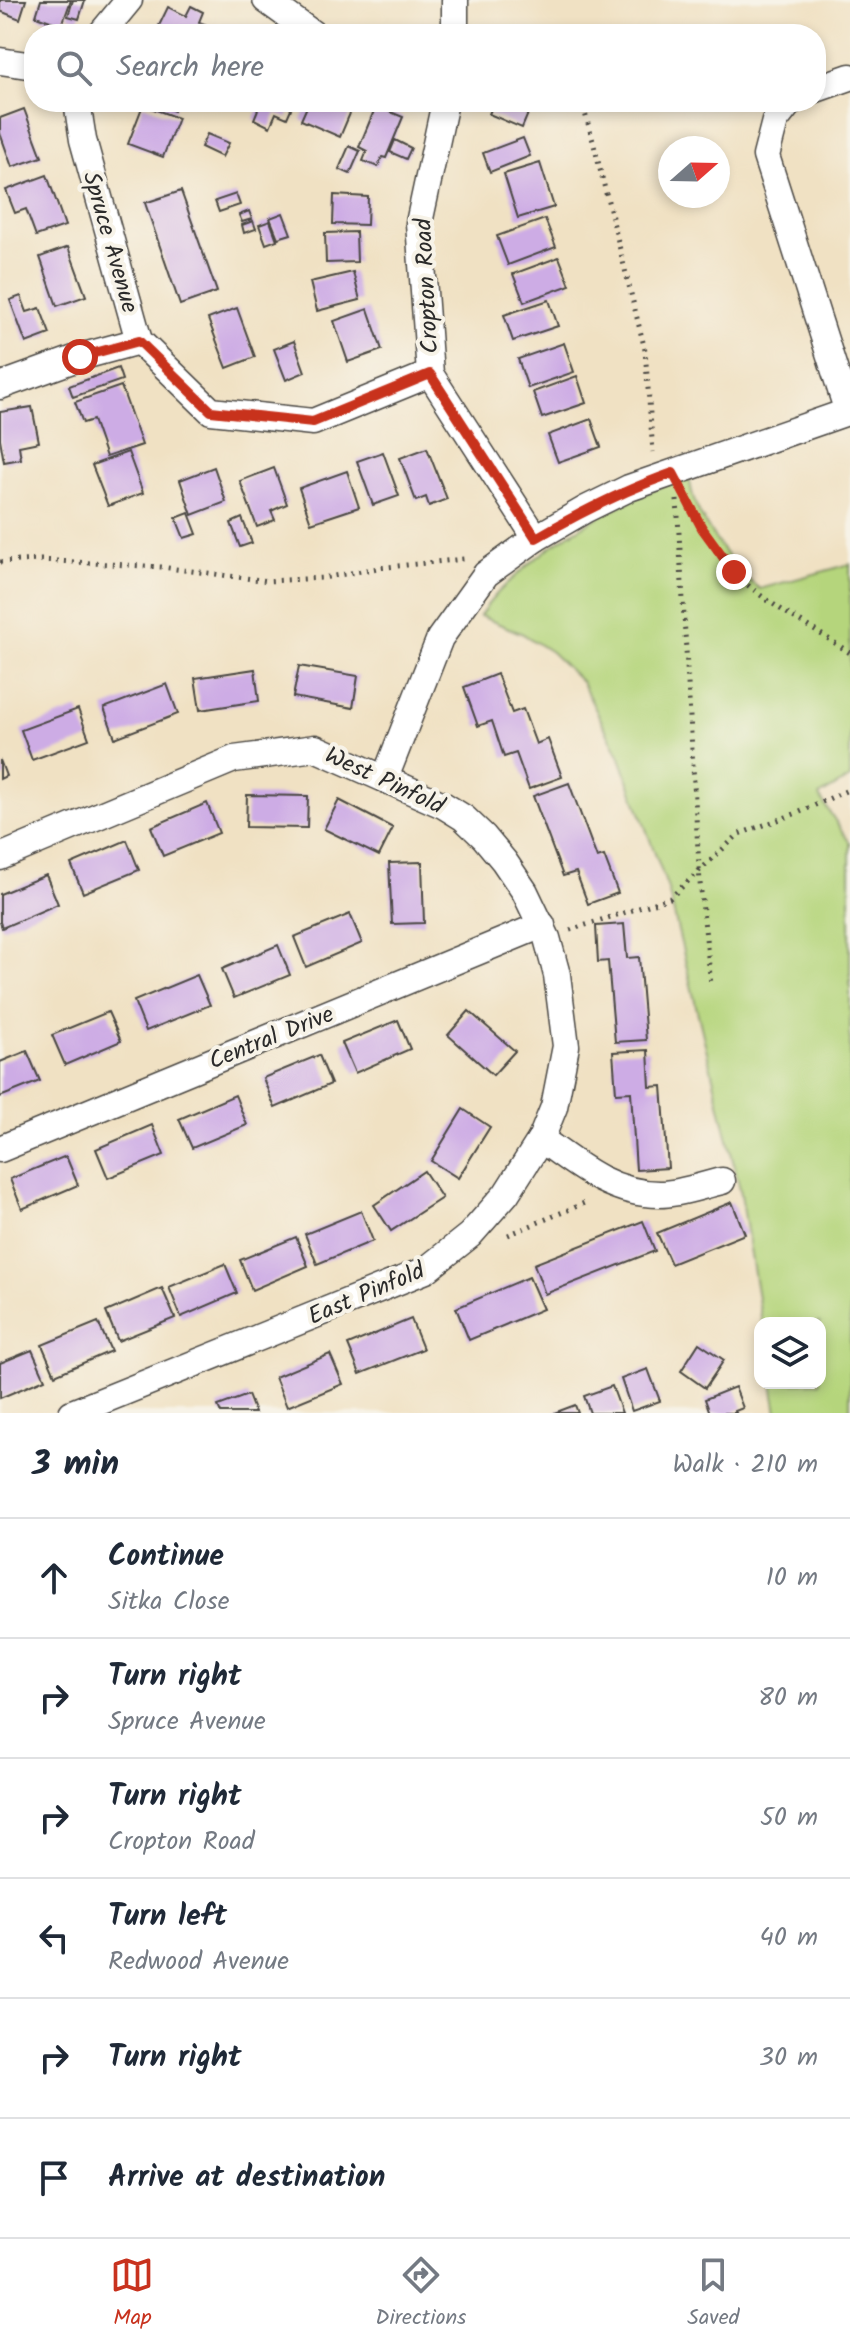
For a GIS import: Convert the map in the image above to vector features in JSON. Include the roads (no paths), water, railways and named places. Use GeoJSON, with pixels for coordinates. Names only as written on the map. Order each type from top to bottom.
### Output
{"type":"FeatureCollection","features":[{"type":"Feature","properties":{"kind":"street"},"geometry":{"type":"LineString","coordinates":[[109,24],[129,0]]}},
{"type":"Feature","properties":{"kind":"street"},"geometry":{"type":"LineString","coordinates":[[266,0],[299,24]]}},
{"type":"Feature","properties":{"kind":"street"},"geometry":{"type":"LineString","coordinates":[[455,0],[455,24]]}},
{"type":"Feature","properties":{"kind":"street"},"geometry":{"type":"LineString","coordinates":[[0,61],[24,65]]}},
{"type":"Feature","properties":{"kind":"street"},"geometry":{"type":"LineString","coordinates":[[826,85],[850,77]]}},
{"type":"Feature","properties":{"kind":"street","name":"Spruce Avenue"},"geometry":{"type":"LineString","coordinates":[[79,112],[83,140],[139,341],[211,411],[313,422],[430,374]]}},
{"type":"Feature","properties":{"kind":"street","name":"Cropton Road"},"geometry":{"type":"LineString","coordinates":[[443,112],[419,223],[430,374],[536,538]]}},
{"type":"Feature","properties":{"kind":"street"},"geometry":{"type":"LineString","coordinates":[[385,778],[440,638],[486,574],[536,538],[629,488],[679,484],[849,412],[766,156],[775,121],[782,112]]}},
{"type":"Feature","properties":{"kind":"street"},"geometry":{"type":"LineString","coordinates":[[0,386],[80,357],[139,341]]}},
{"type":"Feature","properties":{"kind":"street","name":"West Pinfold"},"geometry":{"type":"LineString","coordinates":[[0,857],[234,759],[315,748],[443,805],[464,818],[504,861],[525,892],[544,931]]}},
{"type":"Feature","properties":{"kind":"street","name":"East Pinfold"},"geometry":{"type":"LineString","coordinates":[[72,1413],[426,1270],[470,1235],[506,1194],[541,1139],[554,1107],[566,1046],[557,975],[544,931]]}},
{"type":"Feature","properties":{"kind":"street","name":"Central Drive"},"geometry":{"type":"LineString","coordinates":[[0,1149],[544,931]]}},
{"type":"Feature","properties":{"kind":"street"},"geometry":{"type":"LineString","coordinates":[[541,1139],[587,1173],[630,1191],[663,1194],[722,1181]]}}]}
